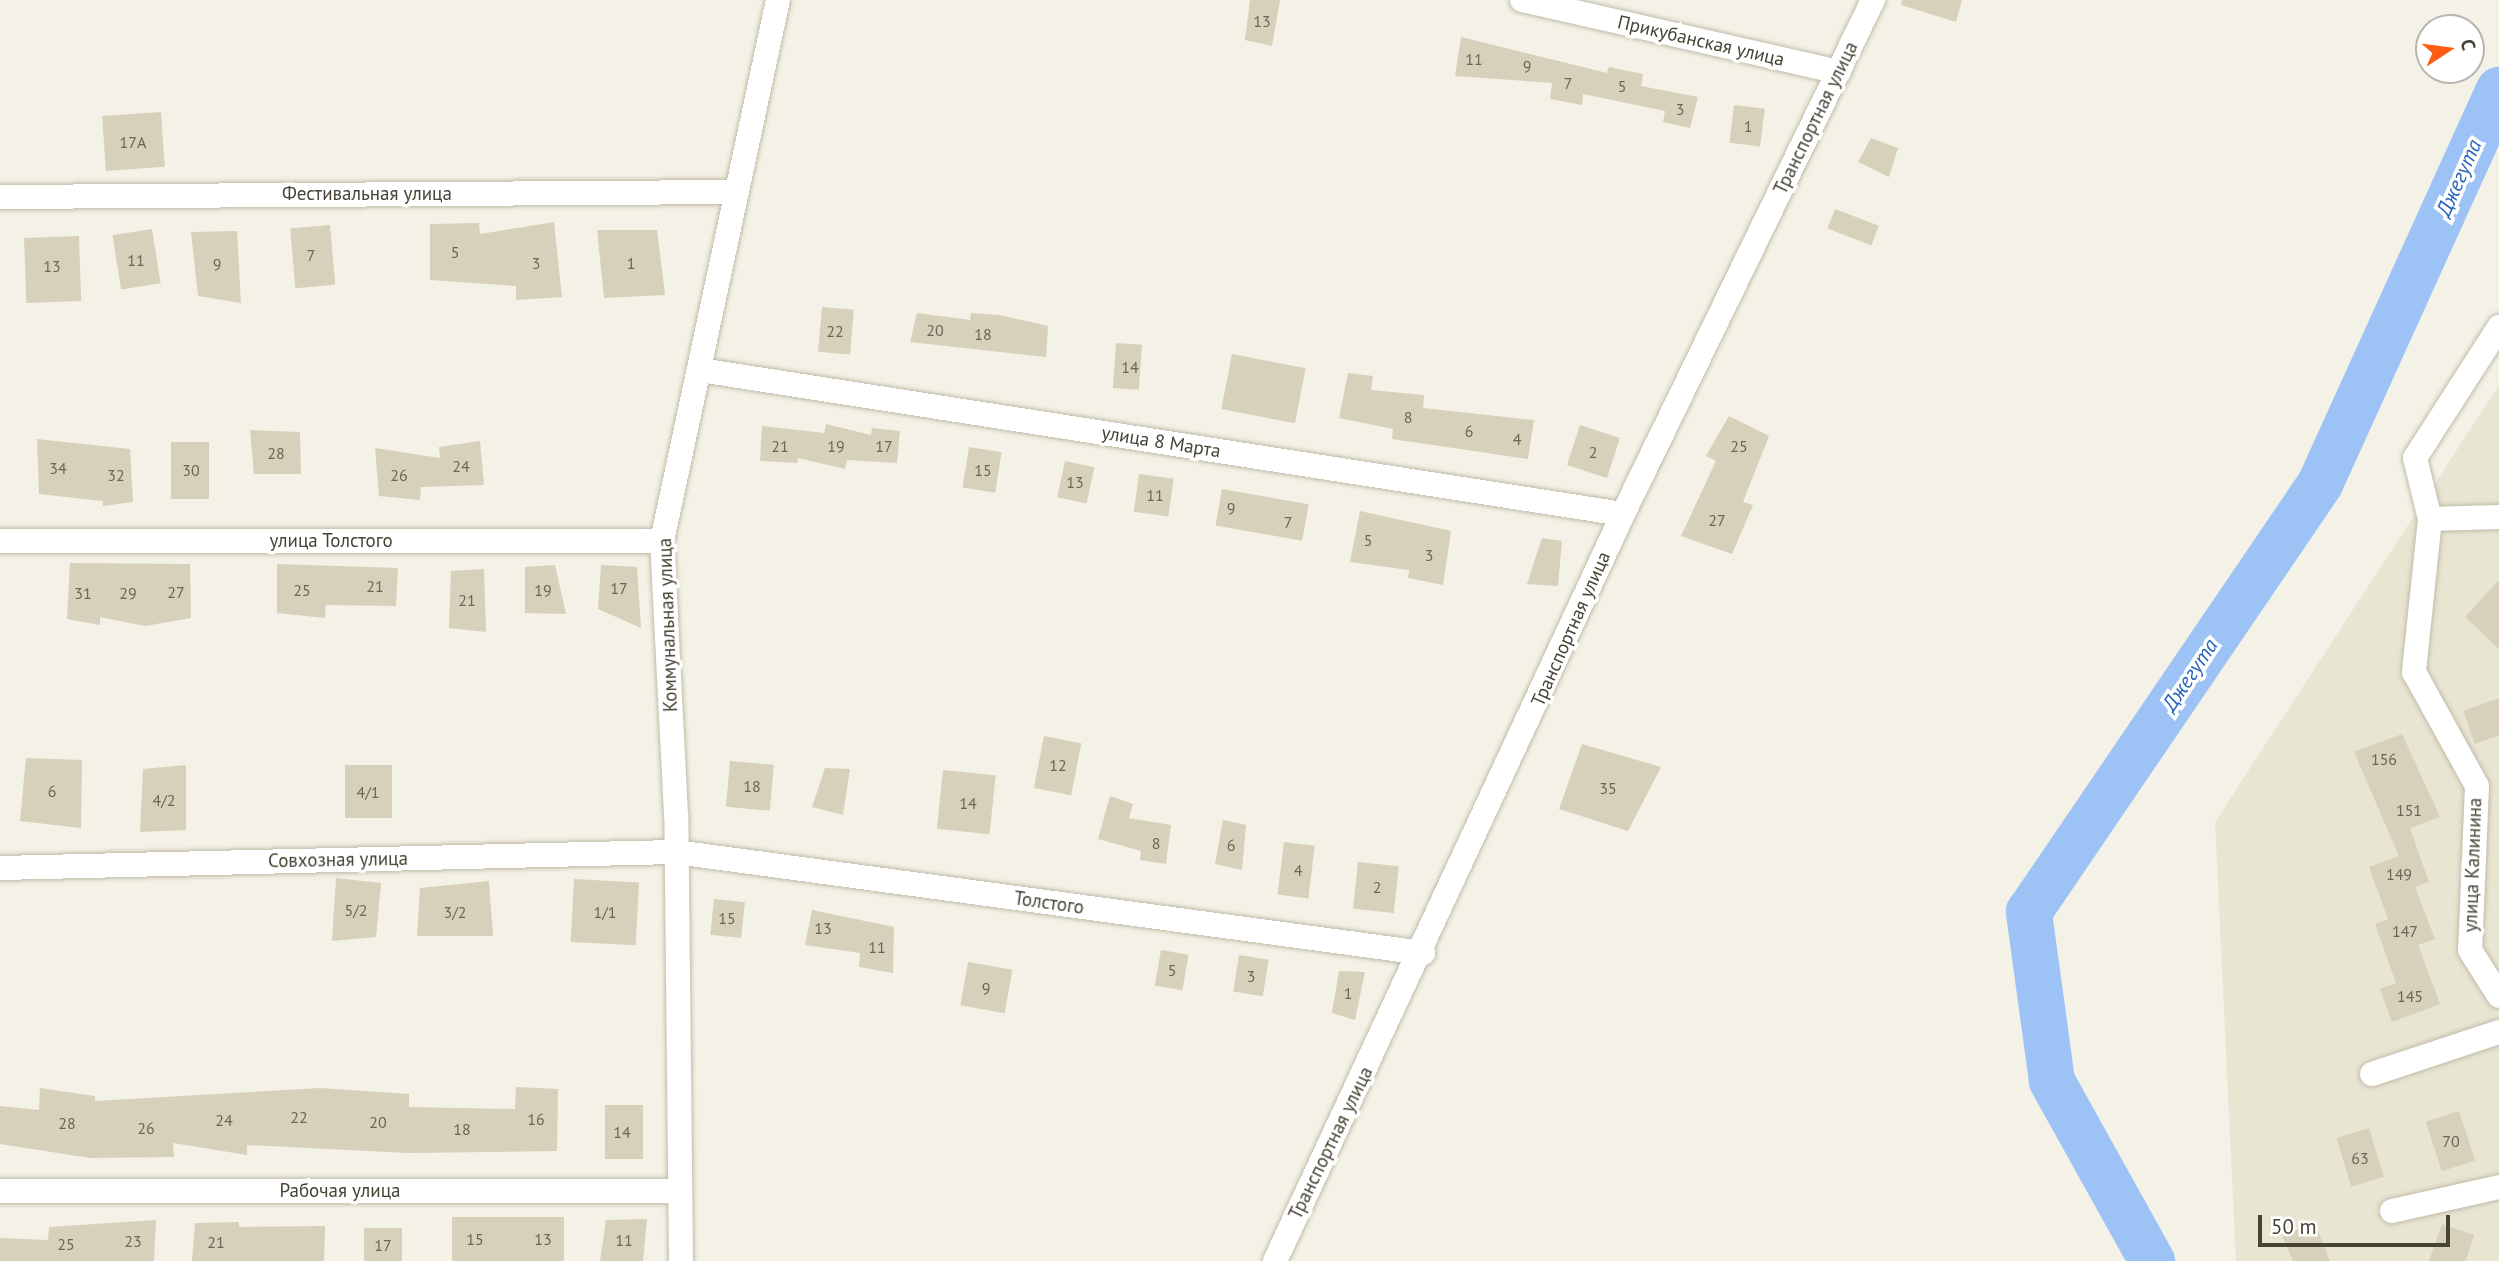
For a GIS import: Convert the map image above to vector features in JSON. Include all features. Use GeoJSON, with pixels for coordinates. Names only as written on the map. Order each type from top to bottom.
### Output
{"type":"FeatureCollection","features":[{"type":"Feature","properties":{"kind":"street","name":"Коммунальная улица"},"geometry":{"type":"LineString","coordinates":[[681,1261],[676,852],[662,541],[778,0]]}},
{"type":"Feature","properties":{"kind":"street","name":"Прикубанская улица"},"geometry":{"type":"LineString","coordinates":[[1522,0],[1839,72]]}},
{"type":"Feature","properties":{"kind":"street","name":"Транспортная улица"},"geometry":{"type":"LineString","coordinates":[[1275,1261],[1423,953],[1623,514],[1873,0]]}},
{"type":"Feature","properties":{"kind":"street","name":"Фестивальная улица"},"geometry":{"type":"LineString","coordinates":[[0,197],[735,192]]}},
{"type":"Feature","properties":{"kind":"street","name":"улица Калинина"},"geometry":{"type":"LineString","coordinates":[[2499,327],[2415,458],[2430,519],[2414,672],[2477,786],[2470,950],[2499,996]]}},
{"type":"Feature","properties":{"kind":"street","name":"улица 8 Марта"},"geometry":{"type":"LineString","coordinates":[[700,370],[1623,514]]}},
{"type":"Feature","properties":{"kind":"street"},"geometry":{"type":"LineString","coordinates":[[2430,519],[2499,517]]}},
{"type":"Feature","properties":{"kind":"street","name":"улица Толстого"},"geometry":{"type":"LineString","coordinates":[[0,541],[662,541]]}},
{"type":"Feature","properties":{"kind":"street","name":"Толстого"},"geometry":{"type":"LineString","coordinates":[[676,852],[1423,953]]}},
{"type":"Feature","properties":{"kind":"street","name":"Совхозная улица"},"geometry":{"type":"LineString","coordinates":[[0,868],[676,852]]}},
{"type":"Feature","properties":{"kind":"street"},"geometry":{"type":"LineString","coordinates":[[2372,1074],[2499,1032]]}},
{"type":"Feature","properties":{"kind":"street"},"geometry":{"type":"LineString","coordinates":[[2392,1211],[2499,1187]]}},
{"type":"Feature","properties":{"kind":"street","name":"Рабочая улица"},"geometry":{"type":"LineString","coordinates":[[0,1192],[680,1191]]}},
{"type":"Feature","properties":{"kind":"shaded area"},"geometry":{"type":"Polygon","coordinates":[[[2499,385],[2499,1261],[2236,1261],[2215,822],[2499,385]]]}},
{"type":"Feature","properties":{"kind":"building"},"geometry":{"type":"Polygon","coordinates":[[[1250,0],[1280,0],[1272,46],[1245,40],[1250,0]]]}},
{"type":"Feature","properties":{"kind":"building"},"geometry":{"type":"Polygon","coordinates":[[[1902,0],[1962,0],[1956,22],[1901,5],[1902,0]]]}},
{"type":"Feature","properties":{"kind":"building"},"geometry":{"type":"Polygon","coordinates":[[[1461,37],[1607,73],[1609,67],[1643,74],[1641,86],[1698,97],[1690,128],[1663,122],[1665,111],[1583,94],[1582,105],[1550,99],[1552,83],[1455,76],[1461,37]]]}},
{"type":"Feature","properties":{"kind":"building"},"geometry":{"type":"Polygon","coordinates":[[[1734,105],[1765,109],[1760,146],[1729,143],[1734,105]]]}},
{"type":"Feature","properties":{"kind":"building"},"geometry":{"type":"Polygon","coordinates":[[[161,112],[165,167],[106,171],[102,116],[161,112]]]}},
{"type":"Feature","properties":{"kind":"building"},"geometry":{"type":"Polygon","coordinates":[[[1871,138],[1898,148],[1889,177],[1858,162],[1871,138]]]}},
{"type":"Feature","properties":{"kind":"building"},"geometry":{"type":"Polygon","coordinates":[[[1835,209],[1879,226],[1871,245],[1827,229],[1835,209]]]}},
{"type":"Feature","properties":{"kind":"building"},"geometry":{"type":"Polygon","coordinates":[[[554,222],[562,297],[516,300],[516,286],[430,280],[430,224],[479,223],[480,234],[554,222]]]}},
{"type":"Feature","properties":{"kind":"building"},"geometry":{"type":"Polygon","coordinates":[[[330,225],[335,285],[295,288],[290,228],[330,225]]]}},
{"type":"Feature","properties":{"kind":"building"},"geometry":{"type":"Polygon","coordinates":[[[152,229],[161,283],[121,290],[112,235],[152,229]]]}},
{"type":"Feature","properties":{"kind":"building"},"geometry":{"type":"Polygon","coordinates":[[[597,230],[657,230],[665,295],[604,298],[597,230]]]}},
{"type":"Feature","properties":{"kind":"building"},"geometry":{"type":"Polygon","coordinates":[[[237,231],[241,303],[198,296],[191,232],[237,231]]]}},
{"type":"Feature","properties":{"kind":"building"},"geometry":{"type":"Polygon","coordinates":[[[79,236],[81,301],[26,303],[24,238],[79,236]]]}},
{"type":"Feature","properties":{"kind":"building"},"geometry":{"type":"Polygon","coordinates":[[[822,307],[854,310],[850,355],[818,352],[822,307]]]}},
{"type":"Feature","properties":{"kind":"building"},"geometry":{"type":"Polygon","coordinates":[[[917,313],[970,320],[971,313],[999,315],[1048,326],[1046,357],[910,342],[917,313]]]}},
{"type":"Feature","properties":{"kind":"building"},"geometry":{"type":"Polygon","coordinates":[[[1116,343],[1142,345],[1139,390],[1113,388],[1116,343]]]}},
{"type":"Feature","properties":{"kind":"building"},"geometry":{"type":"Polygon","coordinates":[[[1232,354],[1306,368],[1295,423],[1221,409],[1232,354]]]}},
{"type":"Feature","properties":{"kind":"building"},"geometry":{"type":"Polygon","coordinates":[[[1348,373],[1373,376],[1371,390],[1424,395],[1423,408],[1534,420],[1528,459],[1392,439],[1393,429],[1339,418],[1348,373]]]}},
{"type":"Feature","properties":{"kind":"building"},"geometry":{"type":"Polygon","coordinates":[[[1729,416],[1769,436],[1743,502],[1753,505],[1732,554],[1681,536],[1716,461],[1706,456],[1729,416]]]}},
{"type":"Feature","properties":{"kind":"building"},"geometry":{"type":"Polygon","coordinates":[[[826,424],[871,435],[872,428],[900,431],[897,463],[847,460],[845,469],[798,458],[797,463],[760,461],[762,426],[824,433],[826,424]]]}},
{"type":"Feature","properties":{"kind":"building"},"geometry":{"type":"Polygon","coordinates":[[[1580,425],[1620,438],[1607,478],[1567,465],[1580,425]]]}},
{"type":"Feature","properties":{"kind":"building"},"geometry":{"type":"Polygon","coordinates":[[[250,430],[300,432],[301,474],[254,474],[250,430]]]}},
{"type":"Feature","properties":{"kind":"building"},"geometry":{"type":"Polygon","coordinates":[[[37,439],[130,449],[133,502],[103,506],[103,501],[39,494],[37,439]]]}},
{"type":"Feature","properties":{"kind":"building"},"geometry":{"type":"Polygon","coordinates":[[[480,441],[484,485],[421,487],[420,500],[379,496],[375,448],[440,458],[439,447],[480,441]]]}},
{"type":"Feature","properties":{"kind":"building"},"geometry":{"type":"Polygon","coordinates":[[[171,442],[209,442],[209,499],[171,499],[171,442]]]}},
{"type":"Feature","properties":{"kind":"building"},"geometry":{"type":"Polygon","coordinates":[[[969,447],[1002,452],[995,493],[963,487],[969,447]]]}},
{"type":"Feature","properties":{"kind":"building"},"geometry":{"type":"Polygon","coordinates":[[[1065,461],[1094,467],[1087,503],[1057,497],[1065,461]]]}},
{"type":"Feature","properties":{"kind":"building"},"geometry":{"type":"Polygon","coordinates":[[[1139,474],[1174,479],[1168,517],[1134,512],[1139,474]]]}},
{"type":"Feature","properties":{"kind":"building"},"geometry":{"type":"Polygon","coordinates":[[[1222,489],[1309,504],[1302,541],[1216,525],[1222,489]]]}},
{"type":"Feature","properties":{"kind":"building"},"geometry":{"type":"Polygon","coordinates":[[[1360,511],[1451,531],[1443,585],[1408,578],[1409,570],[1350,562],[1360,511]]]}},
{"type":"Feature","properties":{"kind":"building"},"geometry":{"type":"Polygon","coordinates":[[[1542,538],[1562,541],[1558,586],[1527,584],[1542,538]]]}},
{"type":"Feature","properties":{"kind":"building"},"geometry":{"type":"Polygon","coordinates":[[[70,563],[190,564],[191,618],[145,626],[100,617],[100,625],[67,619],[70,563]]]}},
{"type":"Feature","properties":{"kind":"building"},"geometry":{"type":"Polygon","coordinates":[[[277,564],[398,568],[396,606],[326,605],[325,618],[277,613],[277,564]]]}},
{"type":"Feature","properties":{"kind":"building"},"geometry":{"type":"Polygon","coordinates":[[[555,565],[566,614],[525,613],[525,567],[555,565]]]}},
{"type":"Feature","properties":{"kind":"building"},"geometry":{"type":"Polygon","coordinates":[[[601,565],[637,567],[641,628],[598,609],[601,565]]]}},
{"type":"Feature","properties":{"kind":"building"},"geometry":{"type":"Polygon","coordinates":[[[484,569],[486,632],[449,628],[451,571],[484,569]]]}},
{"type":"Feature","properties":{"kind":"building"},"geometry":{"type":"Polygon","coordinates":[[[2499,580],[2499,649],[2465,617],[2499,580]]]}},
{"type":"Feature","properties":{"kind":"building"},"geometry":{"type":"Polygon","coordinates":[[[2499,698],[2499,735],[2475,744],[2463,711],[2499,698]]]}},
{"type":"Feature","properties":{"kind":"building"},"geometry":{"type":"Polygon","coordinates":[[[2402,734],[2440,817],[2410,828],[2429,882],[2415,887],[2435,939],[2418,945],[2440,1004],[2392,1022],[2380,989],[2396,983],[2375,924],[2388,919],[2369,867],[2399,856],[2354,752],[2402,734]]]}},
{"type":"Feature","properties":{"kind":"building"},"geometry":{"type":"Polygon","coordinates":[[[1044,736],[1081,743],[1071,795],[1034,788],[1044,736]]]}},
{"type":"Feature","properties":{"kind":"building"},"geometry":{"type":"Polygon","coordinates":[[[1582,744],[1661,767],[1628,831],[1559,809],[1582,744]]]}},
{"type":"Feature","properties":{"kind":"building"},"geometry":{"type":"Polygon","coordinates":[[[26,758],[82,760],[81,828],[20,821],[26,758]]]}},
{"type":"Feature","properties":{"kind":"building"},"geometry":{"type":"Polygon","coordinates":[[[730,761],[774,765],[770,811],[726,807],[730,761]]]}},
{"type":"Feature","properties":{"kind":"building"},"geometry":{"type":"Polygon","coordinates":[[[186,765],[186,830],[140,832],[143,769],[186,765]]]}},
{"type":"Feature","properties":{"kind":"building"},"geometry":{"type":"Polygon","coordinates":[[[345,765],[392,765],[392,818],[345,818],[345,765]]]}},
{"type":"Feature","properties":{"kind":"building"},"geometry":{"type":"Polygon","coordinates":[[[825,768],[850,769],[843,815],[812,807],[825,768]]]}},
{"type":"Feature","properties":{"kind":"building"},"geometry":{"type":"Polygon","coordinates":[[[943,770],[996,776],[990,834],[937,829],[943,770]]]}},
{"type":"Feature","properties":{"kind":"building"},"geometry":{"type":"Polygon","coordinates":[[[1110,796],[1133,804],[1129,818],[1171,825],[1166,864],[1140,860],[1141,851],[1098,839],[1110,796]]]}},
{"type":"Feature","properties":{"kind":"building"},"geometry":{"type":"Polygon","coordinates":[[[1223,820],[1246,825],[1242,870],[1215,864],[1223,820]]]}},
{"type":"Feature","properties":{"kind":"building"},"geometry":{"type":"Polygon","coordinates":[[[1284,842],[1315,846],[1308,898],[1278,895],[1284,842]]]}},
{"type":"Feature","properties":{"kind":"building"},"geometry":{"type":"Polygon","coordinates":[[[1358,862],[1399,866],[1394,913],[1353,909],[1358,862]]]}},
{"type":"Feature","properties":{"kind":"building"},"geometry":{"type":"Polygon","coordinates":[[[336,878],[381,883],[376,937],[332,941],[336,878]]]}},
{"type":"Feature","properties":{"kind":"building"},"geometry":{"type":"Polygon","coordinates":[[[574,879],[639,882],[636,945],[571,942],[574,879]]]}},
{"type":"Feature","properties":{"kind":"building"},"geometry":{"type":"Polygon","coordinates":[[[489,881],[493,936],[417,936],[420,888],[489,881]]]}},
{"type":"Feature","properties":{"kind":"building"},"geometry":{"type":"Polygon","coordinates":[[[714,899],[745,902],[741,938],[710,935],[714,899]]]}},
{"type":"Feature","properties":{"kind":"building"},"geometry":{"type":"Polygon","coordinates":[[[812,910],[894,927],[893,973],[859,967],[860,953],[805,945],[812,910]]]}},
{"type":"Feature","properties":{"kind":"building"},"geometry":{"type":"Polygon","coordinates":[[[1161,950],[1189,955],[1182,990],[1155,985],[1161,950]]]}},
{"type":"Feature","properties":{"kind":"building"},"geometry":{"type":"Polygon","coordinates":[[[1239,955],[1269,960],[1263,996],[1233,992],[1239,955]]]}},
{"type":"Feature","properties":{"kind":"building"},"geometry":{"type":"Polygon","coordinates":[[[968,962],[1012,970],[1005,1013],[960,1005],[968,962]]]}},
{"type":"Feature","properties":{"kind":"building"},"geometry":{"type":"Polygon","coordinates":[[[1339,971],[1365,972],[1355,1020],[1332,1013],[1339,971]]]}},
{"type":"Feature","properties":{"kind":"building"},"geometry":{"type":"Polygon","coordinates":[[[516,1087],[558,1089],[557,1151],[408,1153],[247,1145],[247,1155],[173,1143],[174,1157],[90,1158],[0,1144],[0,1106],[39,1110],[40,1088],[95,1096],[95,1101],[320,1088],[409,1094],[409,1107],[515,1109],[516,1087]]]}},
{"type":"Feature","properties":{"kind":"building"},"geometry":{"type":"Polygon","coordinates":[[[605,1105],[643,1105],[643,1159],[605,1159],[605,1105]]]}},
{"type":"Feature","properties":{"kind":"building"},"geometry":{"type":"Polygon","coordinates":[[[2459,1111],[2475,1160],[2442,1171],[2426,1122],[2459,1111]]]}},
{"type":"Feature","properties":{"kind":"building"},"geometry":{"type":"Polygon","coordinates":[[[2369,1128],[2384,1177],[2351,1187],[2336,1138],[2369,1128]]]}},
{"type":"Feature","properties":{"kind":"building"},"geometry":{"type":"Polygon","coordinates":[[[452,1217],[564,1217],[564,1261],[452,1261],[452,1217]]]}},
{"type":"Feature","properties":{"kind":"building"},"geometry":{"type":"Polygon","coordinates":[[[647,1219],[643,1261],[600,1261],[606,1220],[647,1219]]]}},
{"type":"Feature","properties":{"kind":"building"},"geometry":{"type":"Polygon","coordinates":[[[156,1220],[154,1261],[0,1261],[0,1238],[48,1240],[49,1227],[156,1220]]]}},
{"type":"Feature","properties":{"kind":"building"},"geometry":{"type":"Polygon","coordinates":[[[239,1222],[239,1227],[325,1226],[324,1261],[192,1261],[195,1223],[239,1222]]]}},
{"type":"Feature","properties":{"kind":"building"},"geometry":{"type":"Polygon","coordinates":[[[2315,1223],[2330,1261],[2293,1261],[2282,1236],[2315,1223]]]}},
{"type":"Feature","properties":{"kind":"building"},"geometry":{"type":"Polygon","coordinates":[[[2442,1224],[2474,1235],[2466,1261],[2429,1261],[2442,1224]]]}},
{"type":"Feature","properties":{"kind":"building"},"geometry":{"type":"Polygon","coordinates":[[[364,1228],[402,1228],[402,1261],[364,1261],[364,1228]]]}},
{"type":"Feature","properties":{"kind":"waterway","name":"Джегута"},"geometry":{"type":"LineString","coordinates":[[2152,1261],[2052,1081],[2029,912],[2320,484],[2499,90]]}}]}
